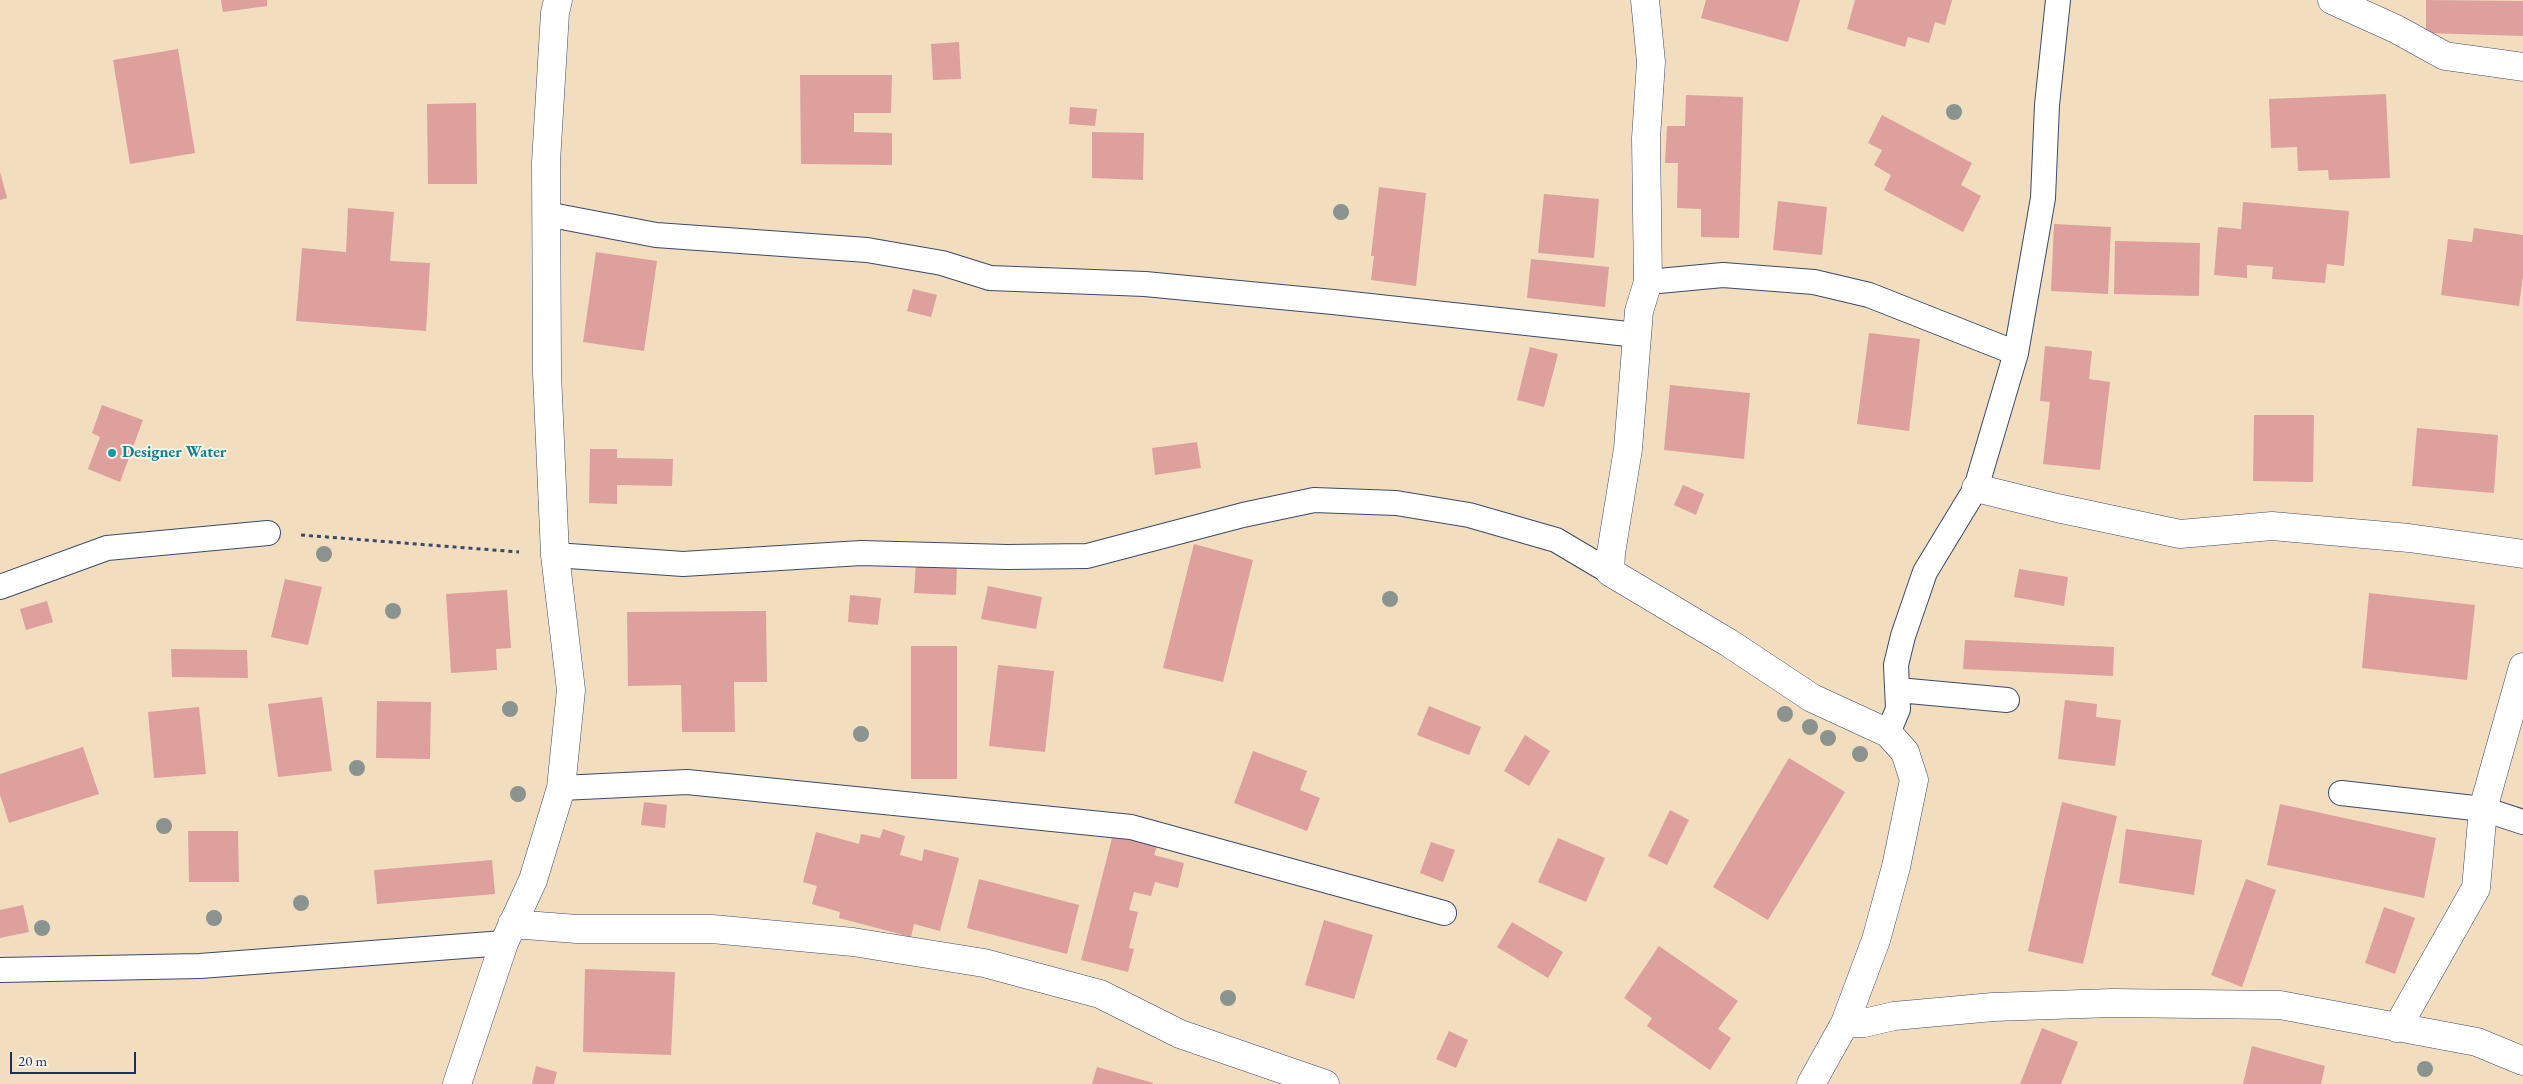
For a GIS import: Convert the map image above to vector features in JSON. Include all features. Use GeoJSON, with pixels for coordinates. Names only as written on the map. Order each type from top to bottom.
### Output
{"type":"FeatureCollection","features":[{"type":"Feature","properties":{"kind":"street"},"geometry":{"type":"LineString","coordinates":[[457,1084],[508,933],[533,880],[561,788],[571,690],[555,555],[546,373],[546,162],[555,13],[558,0]]}},
{"type":"Feature","properties":{"kind":"street"},"geometry":{"type":"LineString","coordinates":[[1645,0],[1651,62],[1646,138],[1648,282],[1639,311],[1628,449],[1611,553],[1610,572],[1729,643],[1812,698],[1888,733],[1906,752],[1914,780],[1896,867],[1876,940],[1846,1023],[1811,1084]]}},
{"type":"Feature","properties":{"kind":"street"},"geometry":{"type":"LineString","coordinates":[[2332,0],[2396,29],[2445,56],[2523,67]]}},
{"type":"Feature","properties":{"kind":"street"},"geometry":{"type":"LineString","coordinates":[[1976,488],[2057,508],[2180,534],[2272,526],[2409,538],[2523,554]]}},
{"type":"Feature","properties":{"kind":"street"},"geometry":{"type":"LineString","coordinates":[[2397,1028],[2476,888],[2483,809],[2523,667]]}},
{"type":"Feature","properties":{"kind":"street"},"geometry":{"type":"LineString","coordinates":[[508,933],[577,929],[712,929],[854,942],[984,963],[1100,994],[1180,1034],[1325,1084]]}},
{"type":"Feature","properties":{"kind":"street"},"geometry":{"type":"LineString","coordinates":[[1846,1023],[1864,1023],[1894,1016],[1993,1007],[2112,1003],[2280,1006],[2477,1042],[2523,1061]]}},
{"type":"Feature","properties":{"kind":"lane"},"geometry":{"type":"LineString","coordinates":[[1888,733],[1898,709],[1896,666],[1903,636],[1925,572],[1953,522],[1976,488],[2016,353],[2042,198],[2047,105],[2058,0]]}},
{"type":"Feature","properties":{"kind":"lane"},"geometry":{"type":"LineString","coordinates":[[546,214],[656,235],[867,250],[942,263],[990,278],[1145,284],[1637,334]]}},
{"type":"Feature","properties":{"kind":"lane"},"geometry":{"type":"LineString","coordinates":[[1648,282],[1723,275],[1814,282],[1869,295],[2016,353]]}},
{"type":"Feature","properties":{"kind":"lane"},"geometry":{"type":"LineString","coordinates":[[555,555],[683,564],[861,553],[1008,557],[1087,556],[1243,515],[1314,500],[1396,503],[1469,515],[1556,540],[1610,572]]}},
{"type":"Feature","properties":{"kind":"lane"},"geometry":{"type":"LineString","coordinates":[[0,587],[107,548],[268,533]]}},
{"type":"Feature","properties":{"kind":"lane"},"geometry":{"type":"LineString","coordinates":[[1898,690],[2008,700]]}},
{"type":"Feature","properties":{"kind":"lane"},"geometry":{"type":"LineString","coordinates":[[561,788],[686,782],[1131,828],[1444,913]]}},
{"type":"Feature","properties":{"kind":"lane"},"geometry":{"type":"LineString","coordinates":[[2341,792],[2483,809],[2523,822]]}},
{"type":"Feature","properties":{"kind":"lane"},"geometry":{"type":"LineString","coordinates":[[0,970],[200,966],[508,933]]}},
{"type":"Feature","properties":{"kind":"path"},"geometry":{"type":"LineString","coordinates":[[268,533],[555,555]]}},
{"type":"Feature","properties":{"kind":"building"},"geometry":{"type":"Polygon","coordinates":[[[221,0],[267,0],[267,6],[223,12],[221,0]]]}},
{"type":"Feature","properties":{"kind":"building"},"geometry":{"type":"Polygon","coordinates":[[[1706,0],[1800,0],[1788,42],[1701,18],[1706,0]]]}},
{"type":"Feature","properties":{"kind":"building"},"geometry":{"type":"Polygon","coordinates":[[[1855,0],[1952,0],[1945,25],[1935,22],[1929,43],[1908,37],[1905,47],[1847,29],[1855,0]]]}},
{"type":"Feature","properties":{"kind":"building"},"geometry":{"type":"Polygon","coordinates":[[[2426,0],[2523,1],[2523,36],[2426,33],[2426,0]]]}},
{"type":"Feature","properties":{"kind":"building"},"geometry":{"type":"Polygon","coordinates":[[[959,42],[961,79],[933,80],[931,44],[959,42]]]}},
{"type":"Feature","properties":{"kind":"building"},"geometry":{"type":"Polygon","coordinates":[[[178,49],[195,153],[130,164],[113,60],[178,49]]]}},
{"type":"Feature","properties":{"kind":"building"},"geometry":{"type":"Polygon","coordinates":[[[800,75],[892,75],[891,113],[854,113],[854,132],[892,133],[892,165],[801,164],[800,75]]]}},
{"type":"Feature","properties":{"kind":"building"},"geometry":{"type":"Polygon","coordinates":[[[2386,94],[2390,178],[2329,180],[2328,170],[2298,171],[2297,147],[2271,148],[2269,99],[2386,94]]]}},
{"type":"Feature","properties":{"kind":"building"},"geometry":{"type":"Polygon","coordinates":[[[1686,95],[1743,97],[1739,238],[1701,237],[1701,209],[1677,208],[1678,163],[1665,163],[1667,126],[1685,126],[1686,95]]]}},
{"type":"Feature","properties":{"kind":"building"},"geometry":{"type":"Polygon","coordinates":[[[476,103],[477,184],[428,184],[427,104],[476,103]]]}},
{"type":"Feature","properties":{"kind":"building"},"geometry":{"type":"Polygon","coordinates":[[[1070,107],[1097,109],[1095,126],[1069,124],[1070,107]]]}},
{"type":"Feature","properties":{"kind":"building"},"geometry":{"type":"Polygon","coordinates":[[[1882,115],[1972,163],[1961,185],[1981,196],[1963,232],[1884,190],[1891,175],[1874,165],[1882,150],[1868,143],[1882,115]]]}},
{"type":"Feature","properties":{"kind":"building"},"geometry":{"type":"Polygon","coordinates":[[[1092,132],[1144,133],[1143,180],[1092,178],[1092,132]]]}},
{"type":"Feature","properties":{"kind":"building"},"geometry":{"type":"Polygon","coordinates":[[[0,172],[7,198],[0,200],[0,172]]]}},
{"type":"Feature","properties":{"kind":"building"},"geometry":{"type":"Polygon","coordinates":[[[1379,187],[1426,193],[1416,286],[1371,280],[1374,256],[1371,256],[1379,187]]]}},
{"type":"Feature","properties":{"kind":"building"},"geometry":{"type":"Polygon","coordinates":[[[1544,194],[1599,199],[1594,258],[1538,253],[1544,194]]]}},
{"type":"Feature","properties":{"kind":"building"},"geometry":{"type":"Polygon","coordinates":[[[1778,201],[1827,207],[1822,255],[1773,250],[1778,201]]]}},
{"type":"Feature","properties":{"kind":"building"},"geometry":{"type":"Polygon","coordinates":[[[2243,202],[2349,211],[2344,266],[2327,264],[2325,283],[2272,279],[2273,267],[2247,265],[2247,278],[2214,275],[2218,227],[2241,229],[2243,202]]]}},
{"type":"Feature","properties":{"kind":"building"},"geometry":{"type":"Polygon","coordinates":[[[348,208],[394,212],[390,261],[430,263],[426,331],[296,321],[302,248],[346,252],[348,208]]]}},
{"type":"Feature","properties":{"kind":"building"},"geometry":{"type":"Polygon","coordinates":[[[2054,224],[2111,227],[2108,294],[2051,291],[2054,224]]]}},
{"type":"Feature","properties":{"kind":"building"},"geometry":{"type":"Polygon","coordinates":[[[2474,228],[2523,235],[2523,276],[2519,306],[2441,295],[2448,239],[2472,242],[2474,228]]]}},
{"type":"Feature","properties":{"kind":"building"},"geometry":{"type":"Polygon","coordinates":[[[2115,241],[2200,243],[2199,296],[2114,294],[2115,241]]]}},
{"type":"Feature","properties":{"kind":"building"},"geometry":{"type":"Polygon","coordinates":[[[596,252],[657,261],[644,351],[583,342],[596,252]]]}},
{"type":"Feature","properties":{"kind":"building"},"geometry":{"type":"Polygon","coordinates":[[[1531,259],[1609,267],[1605,307],[1527,298],[1531,259]]]}},
{"type":"Feature","properties":{"kind":"building"},"geometry":{"type":"Polygon","coordinates":[[[913,289],[937,295],[931,317],[907,311],[913,289]]]}},
{"type":"Feature","properties":{"kind":"building"},"geometry":{"type":"Polygon","coordinates":[[[1869,333],[1920,339],[1909,431],[1857,424],[1869,333]]]}},
{"type":"Feature","properties":{"kind":"building"},"geometry":{"type":"Polygon","coordinates":[[[2045,346],[2092,351],[2089,379],[2110,382],[2100,470],[2043,464],[2050,402],[2040,401],[2045,346]]]}},
{"type":"Feature","properties":{"kind":"building"},"geometry":{"type":"Polygon","coordinates":[[[1530,347],[1558,354],[1544,407],[1517,400],[1530,347]]]}},
{"type":"Feature","properties":{"kind":"building"},"geometry":{"type":"Polygon","coordinates":[[[1670,385],[1750,393],[1744,459],[1664,450],[1670,385]]]}},
{"type":"Feature","properties":{"kind":"building","name":"Designer Water"},"geometry":{"type":"Polygon","coordinates":[[[102,405],[143,420],[120,482],[88,469],[100,437],[92,433],[102,405]]]}},
{"type":"Feature","properties":{"kind":"building"},"geometry":{"type":"Polygon","coordinates":[[[2254,415],[2314,415],[2313,482],[2253,481],[2254,415]]]}},
{"type":"Feature","properties":{"kind":"building"},"geometry":{"type":"Polygon","coordinates":[[[2417,428],[2498,435],[2494,493],[2412,486],[2417,428]]]}},
{"type":"Feature","properties":{"kind":"building"},"geometry":{"type":"Polygon","coordinates":[[[1197,442],[1201,468],[1155,475],[1152,448],[1197,442]]]}},
{"type":"Feature","properties":{"kind":"building"},"geometry":{"type":"Polygon","coordinates":[[[590,449],[617,449],[617,458],[673,459],[672,486],[617,485],[617,504],[589,503],[590,449]]]}},
{"type":"Feature","properties":{"kind":"building"},"geometry":{"type":"Polygon","coordinates":[[[1683,485],[1704,494],[1696,515],[1674,505],[1683,485]]]}},
{"type":"Feature","properties":{"kind":"building"},"geometry":{"type":"Polygon","coordinates":[[[1194,544],[1253,560],[1223,682],[1163,668],[1194,544]]]}},
{"type":"Feature","properties":{"kind":"building"},"geometry":{"type":"Polygon","coordinates":[[[916,561],[957,563],[956,595],[914,593],[916,561]]]}},
{"type":"Feature","properties":{"kind":"building"},"geometry":{"type":"Polygon","coordinates":[[[2019,569],[2068,577],[2064,606],[2014,597],[2019,569]]]}},
{"type":"Feature","properties":{"kind":"building"},"geometry":{"type":"Polygon","coordinates":[[[285,579],[322,587],[308,645],[271,637],[285,579]]]}},
{"type":"Feature","properties":{"kind":"building"},"geometry":{"type":"Polygon","coordinates":[[[988,586],[1042,597],[1036,629],[981,619],[988,586]]]}},
{"type":"Feature","properties":{"kind":"building"},"geometry":{"type":"Polygon","coordinates":[[[507,590],[511,648],[496,649],[497,670],[451,673],[446,594],[507,590]]]}},
{"type":"Feature","properties":{"kind":"building"},"geometry":{"type":"Polygon","coordinates":[[[2369,593],[2475,605],[2467,680],[2362,668],[2369,593]]]}},
{"type":"Feature","properties":{"kind":"building"},"geometry":{"type":"Polygon","coordinates":[[[850,595],[881,598],[878,625],[848,622],[850,595]]]}},
{"type":"Feature","properties":{"kind":"building"},"geometry":{"type":"Polygon","coordinates":[[[47,601],[53,622],[26,630],[20,609],[47,601]]]}},
{"type":"Feature","properties":{"kind":"building"},"geometry":{"type":"Polygon","coordinates":[[[766,611],[767,682],[734,682],[735,732],[682,732],[681,685],[628,686],[627,612],[766,611]]]}},
{"type":"Feature","properties":{"kind":"building"},"geometry":{"type":"Polygon","coordinates":[[[1965,640],[2114,647],[2113,676],[1963,669],[1965,640]]]}},
{"type":"Feature","properties":{"kind":"building"},"geometry":{"type":"Polygon","coordinates":[[[911,646],[957,646],[957,779],[911,779],[911,646]]]}},
{"type":"Feature","properties":{"kind":"building"},"geometry":{"type":"Polygon","coordinates":[[[171,649],[247,650],[248,678],[172,677],[171,649]]]}},
{"type":"Feature","properties":{"kind":"building"},"geometry":{"type":"Polygon","coordinates":[[[998,665],[1054,671],[1045,752],[989,746],[998,665]]]}},
{"type":"Feature","properties":{"kind":"building"},"geometry":{"type":"Polygon","coordinates":[[[322,697],[332,771],[278,777],[268,704],[322,697]]]}},
{"type":"Feature","properties":{"kind":"building"},"geometry":{"type":"Polygon","coordinates":[[[2065,700],[2097,704],[2096,717],[2121,720],[2115,766],[2058,759],[2065,700]]]}},
{"type":"Feature","properties":{"kind":"building"},"geometry":{"type":"Polygon","coordinates":[[[377,701],[431,702],[430,759],[376,758],[377,701]]]}},
{"type":"Feature","properties":{"kind":"building"},"geometry":{"type":"Polygon","coordinates":[[[1429,706],[1481,727],[1469,755],[1417,735],[1429,706]]]}},
{"type":"Feature","properties":{"kind":"building"},"geometry":{"type":"Polygon","coordinates":[[[199,707],[206,774],[154,778],[148,712],[199,707]]]}},
{"type":"Feature","properties":{"kind":"building"},"geometry":{"type":"Polygon","coordinates":[[[1525,735],[1550,751],[1529,786],[1504,771],[1525,735]]]}},
{"type":"Feature","properties":{"kind":"building"},"geometry":{"type":"Polygon","coordinates":[[[83,747],[99,794],[9,823],[0,795],[0,774],[83,747]]]}},
{"type":"Feature","properties":{"kind":"building"},"geometry":{"type":"Polygon","coordinates":[[[1253,751],[1307,771],[1300,790],[1320,798],[1307,831],[1234,803],[1253,751]]]}},
{"type":"Feature","properties":{"kind":"building"},"geometry":{"type":"Polygon","coordinates":[[[1789,758],[1845,792],[1768,920],[1713,887],[1789,758]]]}},
{"type":"Feature","properties":{"kind":"building"},"geometry":{"type":"Polygon","coordinates":[[[644,802],[667,805],[665,828],[641,825],[644,802]]]}},
{"type":"Feature","properties":{"kind":"building"},"geometry":{"type":"Polygon","coordinates":[[[2062,802],[2117,816],[2083,964],[2028,951],[2062,802]]]}},
{"type":"Feature","properties":{"kind":"building"},"geometry":{"type":"Polygon","coordinates":[[[2280,804],[2436,838],[2424,898],[2267,865],[2280,804]]]}},
{"type":"Feature","properties":{"kind":"building"},"geometry":{"type":"Polygon","coordinates":[[[1670,810],[1689,820],[1667,865],[1648,856],[1670,810]]]}},
{"type":"Feature","properties":{"kind":"building"},"geometry":{"type":"Polygon","coordinates":[[[883,829],[905,836],[900,855],[922,861],[924,849],[959,858],[940,931],[914,924],[911,937],[839,918],[840,912],[812,904],[817,886],[803,882],[816,832],[859,844],[861,834],[880,838],[883,829]]]}},
{"type":"Feature","properties":{"kind":"building"},"geometry":{"type":"Polygon","coordinates":[[[2126,829],[2202,840],[2194,895],[2119,883],[2126,829]]]}},
{"type":"Feature","properties":{"kind":"building"},"geometry":{"type":"Polygon","coordinates":[[[188,831],[238,831],[239,882],[189,882],[188,831]]]}},
{"type":"Feature","properties":{"kind":"building"},"geometry":{"type":"Polygon","coordinates":[[[1113,834],[1157,846],[1154,855],[1184,863],[1178,888],[1155,882],[1151,896],[1134,892],[1129,910],[1138,912],[1129,948],[1134,949],[1128,972],[1081,960],[1113,834]]]}},
{"type":"Feature","properties":{"kind":"building"},"geometry":{"type":"Polygon","coordinates":[[[1558,838],[1605,858],[1586,902],[1538,882],[1558,838]]]}},
{"type":"Feature","properties":{"kind":"building"},"geometry":{"type":"Polygon","coordinates":[[[1431,842],[1455,850],[1443,882],[1420,873],[1431,842]]]}},
{"type":"Feature","properties":{"kind":"building"},"geometry":{"type":"Polygon","coordinates":[[[492,860],[495,894],[377,904],[374,870],[492,860]]]}},
{"type":"Feature","properties":{"kind":"building"},"geometry":{"type":"Polygon","coordinates":[[[979,879],[1079,905],[1067,954],[967,928],[979,879]]]}},
{"type":"Feature","properties":{"kind":"building"},"geometry":{"type":"Polygon","coordinates":[[[2246,879],[2276,890],[2242,987],[2211,975],[2246,879]]]}},
{"type":"Feature","properties":{"kind":"building"},"geometry":{"type":"Polygon","coordinates":[[[23,905],[29,932],[0,938],[0,910],[23,905]]]}},
{"type":"Feature","properties":{"kind":"building"},"geometry":{"type":"Polygon","coordinates":[[[2384,907],[2415,918],[2395,974],[2365,963],[2384,907]]]}},
{"type":"Feature","properties":{"kind":"building"},"geometry":{"type":"Polygon","coordinates":[[[1324,920],[1373,935],[1354,999],[1305,985],[1324,920]]]}},
{"type":"Feature","properties":{"kind":"building"},"geometry":{"type":"Polygon","coordinates":[[[1512,922],[1563,952],[1548,978],[1497,947],[1512,922]]]}},
{"type":"Feature","properties":{"kind":"building"},"geometry":{"type":"Polygon","coordinates":[[[1659,946],[1738,1001],[1718,1029],[1731,1038],[1710,1070],[1647,1026],[1652,1018],[1624,998],[1659,946]]]}},
{"type":"Feature","properties":{"kind":"building"},"geometry":{"type":"Polygon","coordinates":[[[585,969],[675,972],[671,1055],[583,1052],[585,969]]]}},
{"type":"Feature","properties":{"kind":"building"},"geometry":{"type":"Polygon","coordinates":[[[2042,1028],[2078,1042],[2061,1084],[2020,1084],[2042,1028]]]}},
{"type":"Feature","properties":{"kind":"building"},"geometry":{"type":"Polygon","coordinates":[[[1449,1031],[1468,1040],[1456,1068],[1436,1059],[1449,1031]]]}},
{"type":"Feature","properties":{"kind":"building"},"geometry":{"type":"Polygon","coordinates":[[[2252,1046],[2325,1066],[2321,1084],[2243,1084],[2252,1046]]]}},
{"type":"Feature","properties":{"kind":"building"},"geometry":{"type":"Polygon","coordinates":[[[536,1066],[557,1072],[554,1084],[532,1084],[536,1066]]]}},
{"type":"Feature","properties":{"kind":"building"},"geometry":{"type":"Polygon","coordinates":[[[1097,1067],[1153,1083],[1153,1084],[1092,1084],[1097,1067]]]}},
{"type":"Feature","properties":{"kind":"place","name":"Designer Water"},"geometry":{"type":"Point","coordinates":[112,453]}}]}
